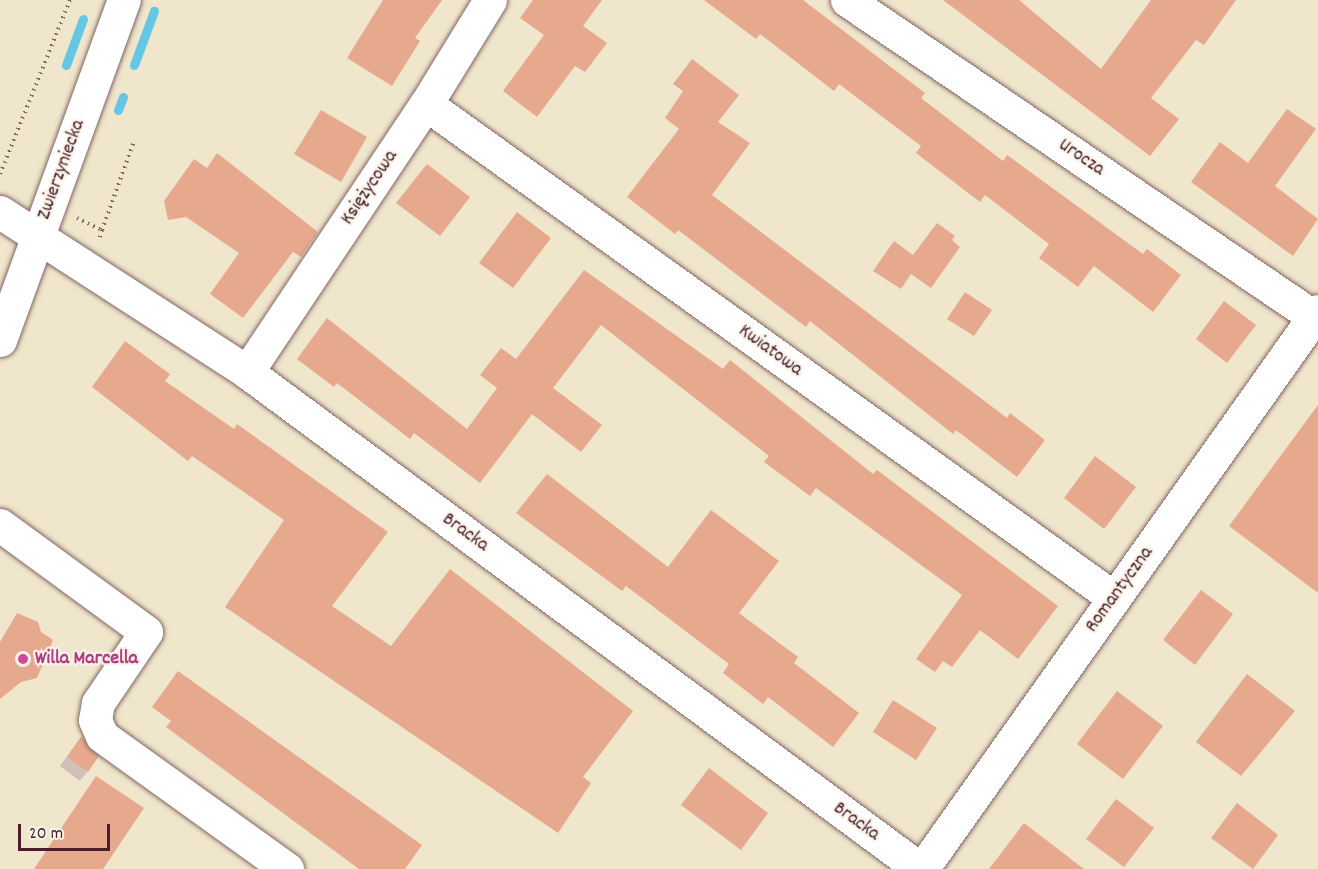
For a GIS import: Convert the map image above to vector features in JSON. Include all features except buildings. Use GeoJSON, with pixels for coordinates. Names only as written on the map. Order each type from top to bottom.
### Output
{"type":"FeatureCollection","features":[{"type":"Feature","properties":{"kind":"street","name":"Zwierzyniecka"},"geometry":{"type":"LineString","coordinates":[[0,340],[124,0]]}},
{"type":"Feature","properties":{"kind":"street","name":"Księżycowa"},"geometry":{"type":"LineString","coordinates":[[246,372],[426,104],[490,0]]}},
{"type":"Feature","properties":{"kind":"street","name":"Urocza"},"geometry":{"type":"LineString","coordinates":[[847,0],[1316,314]]}},
{"type":"Feature","properties":{"kind":"street","name":"Kwiatowa"},"geometry":{"type":"LineString","coordinates":[[426,104],[1114,598]]}},
{"type":"Feature","properties":{"kind":"street","name":"Bracka"},"geometry":{"type":"LineString","coordinates":[[0,212],[39,235],[246,372],[921,869]]}},
{"type":"Feature","properties":{"kind":"street","name":"Romantyczna"},"geometry":{"type":"LineString","coordinates":[[921,869],[1316,314]]}},
{"type":"Feature","properties":{"kind":"street"},"geometry":{"type":"LineString","coordinates":[[0,525],[146,632],[98,704],[95,720],[102,736],[287,869]]}},
{"type":"Feature","properties":{"kind":"path"},"geometry":{"type":"LineString","coordinates":[[0,174],[70,0]]}},
{"type":"Feature","properties":{"kind":"path"},"geometry":{"type":"LineString","coordinates":[[102,230],[134,141]]}},
{"type":"Feature","properties":{"kind":"shaded area"},"geometry":{"type":"Polygon","coordinates":[[[81,737],[102,752],[80,781],[60,766],[81,737]]]}},
{"type":"Feature","properties":{"kind":"waterway"},"geometry":{"type":"LineString","coordinates":[[134,65],[154,11]]}},
{"type":"Feature","properties":{"kind":"waterway"},"geometry":{"type":"LineString","coordinates":[[66,65],[83,19]]}},
{"type":"Feature","properties":{"kind":"waterway"},"geometry":{"type":"LineString","coordinates":[[118,110],[123,97]]}},
{"type":"Feature","properties":{"kind":"place","name":"Willa Marcella"},"geometry":{"type":"Point","coordinates":[23,659]}}]}
